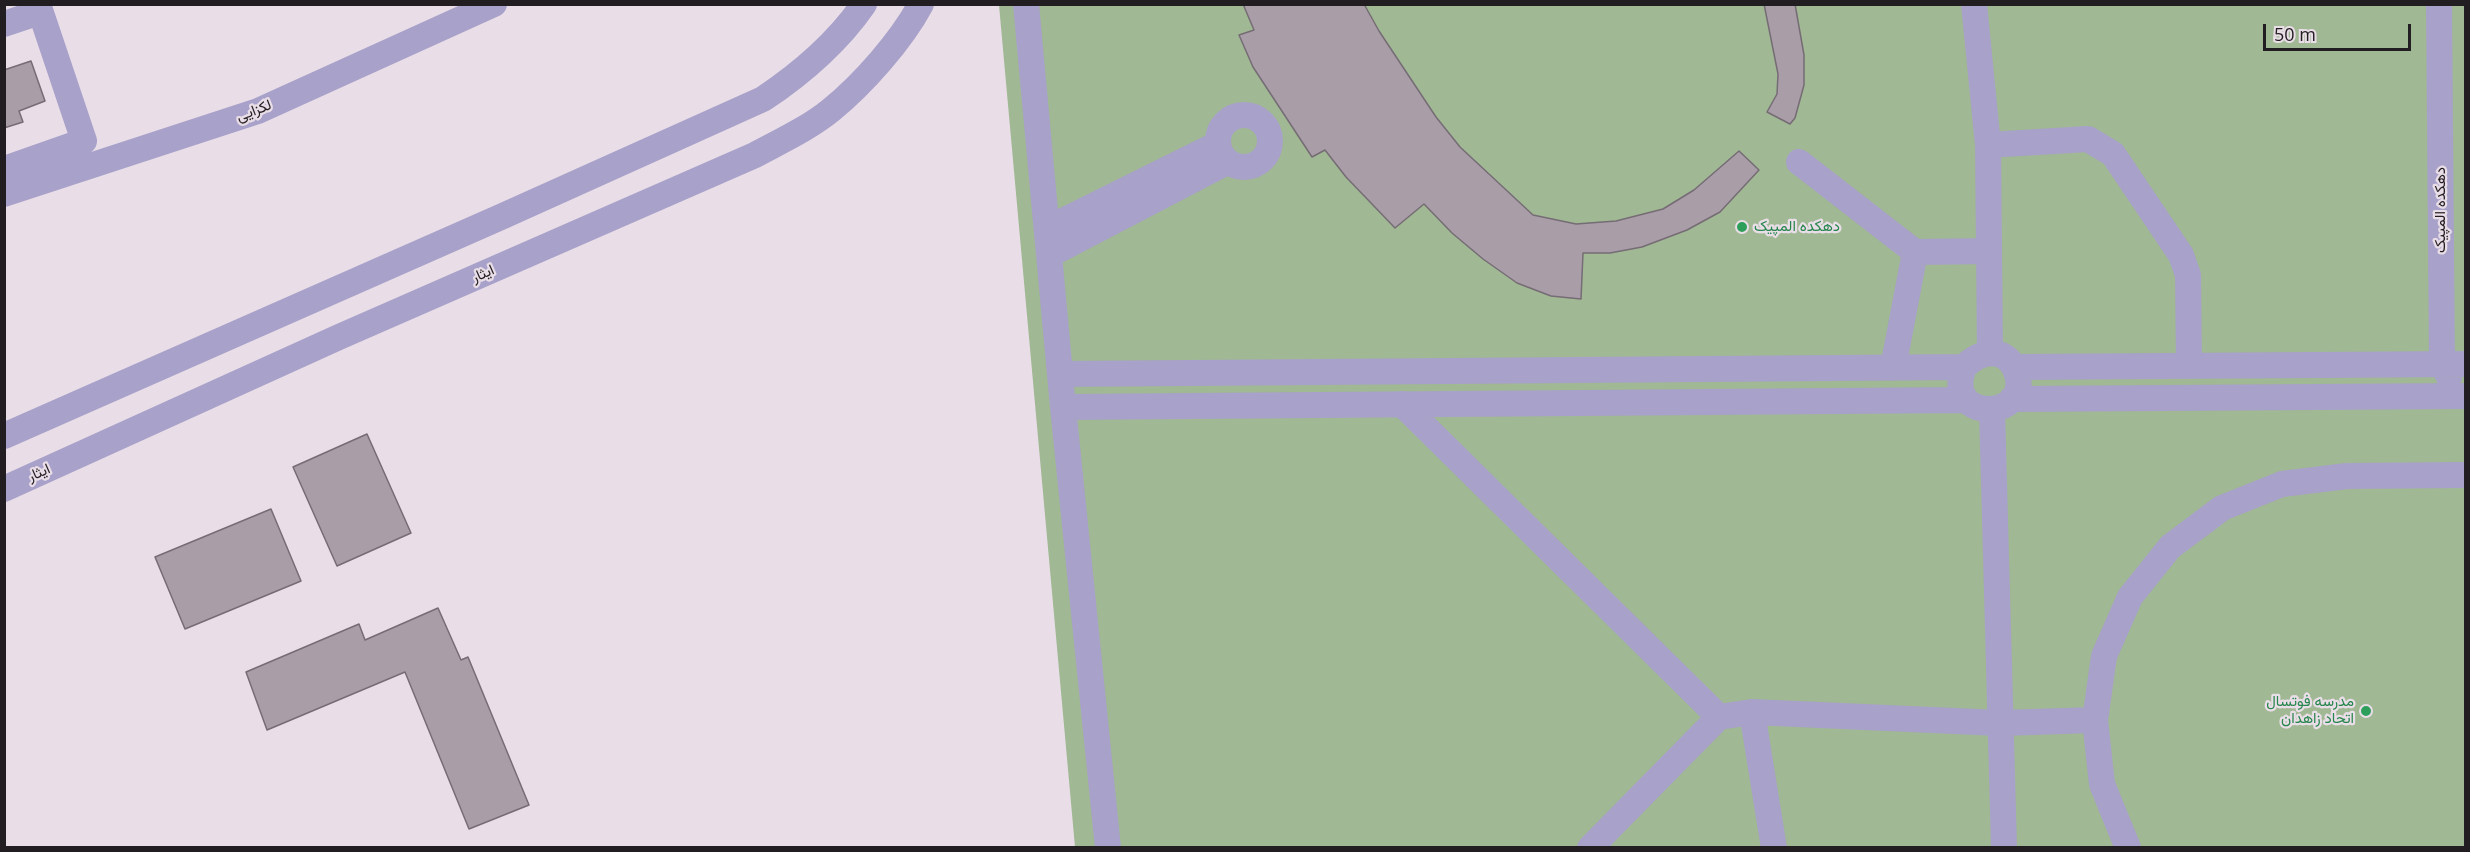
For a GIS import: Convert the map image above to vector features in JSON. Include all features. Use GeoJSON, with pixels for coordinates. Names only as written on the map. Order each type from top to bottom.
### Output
{"type":"FeatureCollection","features":[{"type":"Feature","properties":{"kind":"street","name":"لکزایی"},"geometry":{"type":"LineString","coordinates":[[4,194],[258,111],[494,4]]}},
{"type":"Feature","properties":{"kind":"street"},"geometry":{"type":"LineString","coordinates":[[4,436],[763,99],[795,78],[826,50],[864,4]]}},
{"type":"Feature","properties":{"kind":"street","name":"ایثار"},"geometry":{"type":"LineString","coordinates":[[4,489],[339,337],[766,149],[831,110],[865,77],[893,45],[921,4]]}},
{"type":"Feature","properties":{"kind":"street"},"geometry":{"type":"LineString","coordinates":[[1026,4],[1063,407],[1108,848]]}},
{"type":"Feature","properties":{"kind":"street"},"geometry":{"type":"LineString","coordinates":[[1974,4],[1988,145],[1990,353]]}},
{"type":"Feature","properties":{"kind":"street","name":"دهکده المپیک"},"geometry":{"type":"LineString","coordinates":[[2439,4],[2454,364],[2463,391]]}},
{"type":"Feature","properties":{"kind":"street"},"geometry":{"type":"LineString","coordinates":[[4,24],[39,8],[84,141],[4,169]]}},
{"type":"Feature","properties":{"kind":"street"},"geometry":{"type":"LineString","coordinates":[[1988,145],[2088,139],[2113,154],[2181,255],[2188,275],[2189,366]]}},
{"type":"Feature","properties":{"kind":"street"},"geometry":{"type":"LineString","coordinates":[[1047,229],[1222,153],[1049,255]]}},
{"type":"Feature","properties":{"kind":"street"},"geometry":{"type":"LineString","coordinates":[[1799,162],[1915,252],[1989,251]]}},
{"type":"Feature","properties":{"kind":"street"},"geometry":{"type":"LineString","coordinates":[[1893,368],[1915,252]]}},
{"type":"Feature","properties":{"kind":"street"},"geometry":{"type":"LineString","coordinates":[[1966,400],[1960,386],[1964,367],[1974,357],[1990,353],[2006,359],[2014,367],[2018,378],[2017,389],[2002,405],[2000,723],[2004,848]]}},
{"type":"Feature","properties":{"kind":"street"},"geometry":{"type":"LineString","coordinates":[[2014,367],[2454,364]]}},
{"type":"Feature","properties":{"kind":"street"},"geometry":{"type":"LineString","coordinates":[[1060,374],[1964,367]]}},
{"type":"Feature","properties":{"kind":"street"},"geometry":{"type":"LineString","coordinates":[[1063,407],[1966,400],[1982,410],[2002,405],[2463,391]]}},
{"type":"Feature","properties":{"kind":"street"},"geometry":{"type":"LineString","coordinates":[[1402,404],[1719,717]]}},
{"type":"Feature","properties":{"kind":"street"},"geometry":{"type":"LineString","coordinates":[[2128,848],[2102,784],[2094,720],[2104,656],[2130,597],[2170,547],[2222,508],[2282,484],[2347,476],[2466,475]]}},
{"type":"Feature","properties":{"kind":"street"},"geometry":{"type":"LineString","coordinates":[[1752,712],[1774,848]]}},
{"type":"Feature","properties":{"kind":"street"},"geometry":{"type":"LineString","coordinates":[[1590,848],[1719,717],[1752,712],[2000,723],[2094,720]]}},
{"type":"Feature","properties":{"kind":"green space","name":"دهکده المپیک"},"geometry":{"type":"Polygon","coordinates":[[[999,5],[2465,5],[2465,847],[1075,847],[999,5]]]}},
{"type":"Feature","properties":{"kind":"building"},"geometry":{"type":"Polygon","coordinates":[[[1243,4],[1364,4],[1379,31],[1436,117],[1460,147],[1533,215],[1576,224],[1616,221],[1663,209],[1694,190],[1739,151],[1759,170],[1720,212],[1687,230],[1642,247],[1610,253],[1583,253],[1581,299],[1551,296],[1517,283],[1483,259],[1452,233],[1424,204],[1395,228],[1346,177],[1325,150],[1312,157],[1253,67],[1239,35],[1254,30],[1243,4]]]}},
{"type":"Feature","properties":{"kind":"building"},"geometry":{"type":"Polygon","coordinates":[[[1764,4],[1795,4],[1804,55],[1804,85],[1795,118],[1790,124],[1767,112],[1777,94],[1778,74],[1764,4]]]}},
{"type":"Feature","properties":{"kind":"building"},"geometry":{"type":"Polygon","coordinates":[[[31,61],[45,101],[19,111],[23,122],[4,128],[4,70],[31,61]]]}},
{"type":"Feature","properties":{"kind":"building"},"geometry":{"type":"Polygon","coordinates":[[[367,434],[411,533],[337,566],[293,467],[367,434]]]}},
{"type":"Feature","properties":{"kind":"building"},"geometry":{"type":"Polygon","coordinates":[[[271,509],[301,581],[185,629],[155,557],[271,509]]]}},
{"type":"Feature","properties":{"kind":"building"},"geometry":{"type":"Polygon","coordinates":[[[438,608],[461,660],[468,657],[529,805],[469,829],[405,672],[267,730],[246,672],[359,624],[365,640],[438,608]]]}},
{"type":"Feature","properties":{"kind":"place","name":"دهکده المپیک"},"geometry":{"type":"Point","coordinates":[1742,227]}},
{"type":"Feature","properties":{"kind":"place","name":"مدرسه فوتسال اتحاد زاهدان"},"geometry":{"type":"Point","coordinates":[2366,711]}}]}
